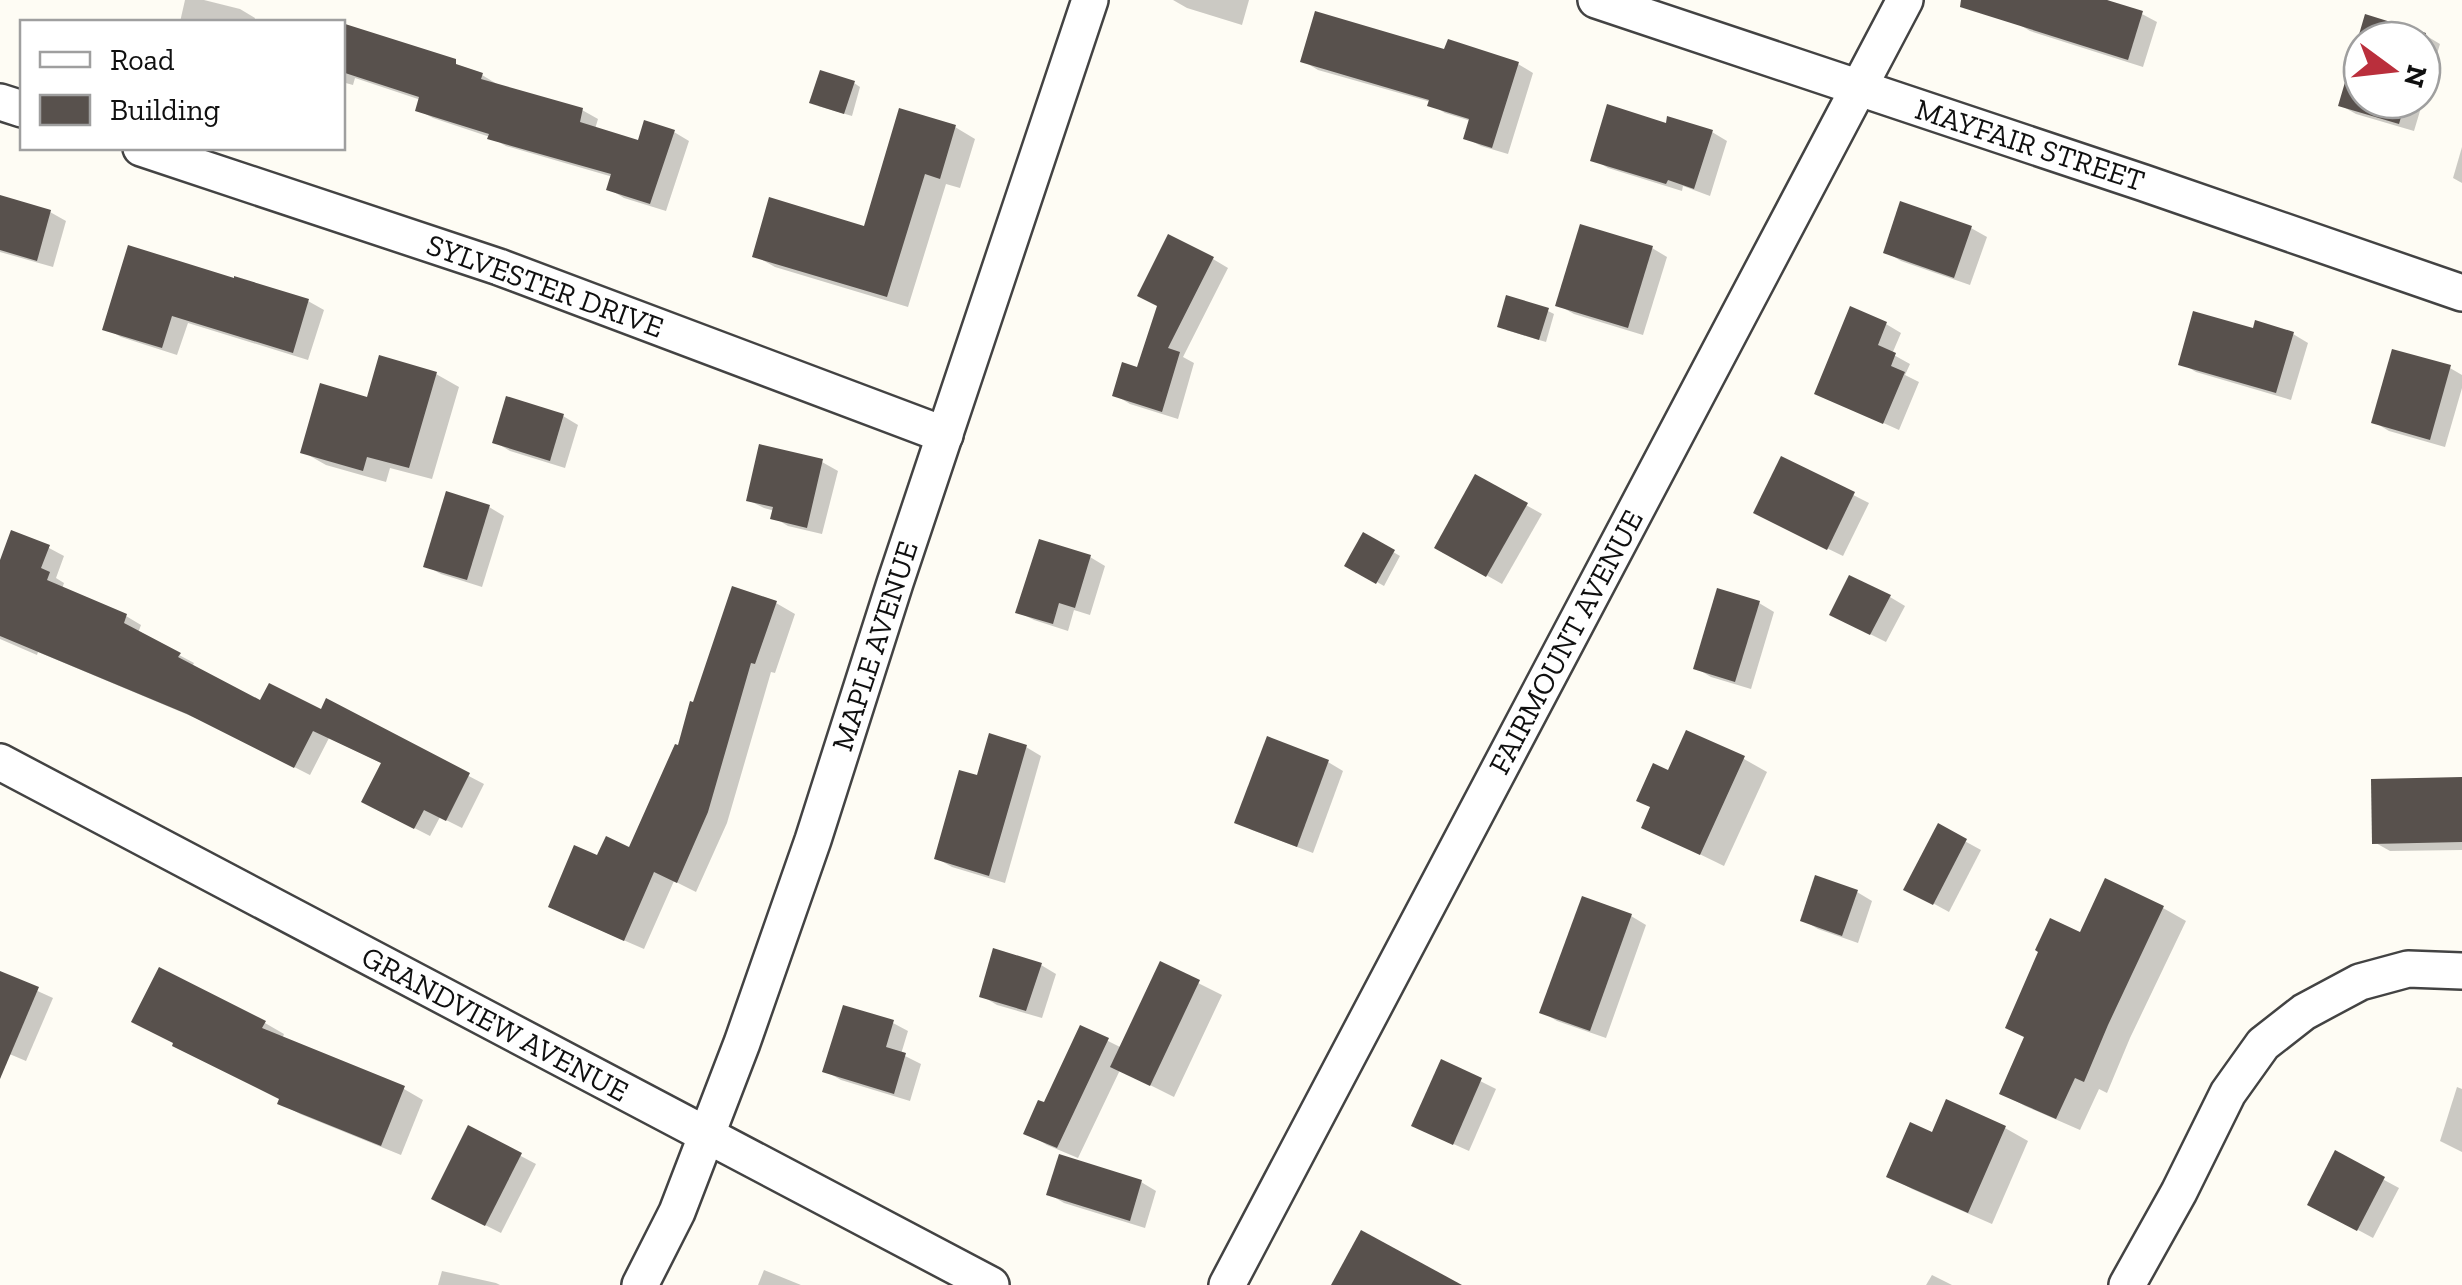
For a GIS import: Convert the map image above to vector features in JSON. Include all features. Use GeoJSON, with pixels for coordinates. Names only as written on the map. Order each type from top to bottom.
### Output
{"type":"FeatureCollection","features":[{"type":"Feature","properties":{"kind":"street","name":"MAPLE AVENUE"},"geometry":{"type":"LineString","coordinates":[[640,1285],[677,1212],[742,1043],[1090,0]]}},
{"type":"Feature","properties":{"kind":"street","name":"MAYFAIR STREET"},"geometry":{"type":"LineString","coordinates":[[1596,0],[2462,293]]}},
{"type":"Feature","properties":{"kind":"street","name":"FAIRMOUNT AVENUE"},"geometry":{"type":"LineString","coordinates":[[1227,1285],[1905,0]]}},
{"type":"Feature","properties":{"kind":"street","name":"SYLVESTER DRIVE"},"geometry":{"type":"LineString","coordinates":[[147,150],[499,268],[945,435]]}},
{"type":"Feature","properties":{"kind":"street","name":"GRANDVIEW AVENUE"},"geometry":{"type":"LineString","coordinates":[[0,762],[991,1285]]}},
{"type":"Feature","properties":{"kind":"street"},"geometry":{"type":"LineString","coordinates":[[2127,1285],[2228,1093],[2263,1044],[2304,1012],[2360,982],[2408,969],[2462,971]]}},
{"type":"Feature","properties":{"kind":"building"},"geometry":{"type":"Polygon","coordinates":[[[1961,0],[2107,0],[2143,11],[2128,60],[1960,7],[1961,0]]]}},
{"type":"Feature","properties":{"kind":"building"},"geometry":{"type":"Polygon","coordinates":[[[1315,11],[1444,49],[1448,39],[1519,62],[1492,148],[1463,139],[1469,119],[1427,106],[1429,100],[1300,62],[1315,11]]]}},
{"type":"Feature","properties":{"kind":"building"},"geometry":{"type":"Polygon","coordinates":[[[2365,14],[2384,20],[2363,20],[2365,14]]]}},
{"type":"Feature","properties":{"kind":"building"},"geometry":{"type":"Polygon","coordinates":[[[345,24],[456,59],[456,64],[483,73],[481,79],[583,108],[580,122],[638,140],[644,120],[675,130],[650,204],[606,190],[611,174],[487,139],[489,134],[415,111],[419,97],[345,73],[345,24]]]}},
{"type":"Feature","properties":{"kind":"building"},"geometry":{"type":"Polygon","coordinates":[[[820,70],[855,81],[844,114],[809,103],[820,70]]]}},
{"type":"Feature","properties":{"kind":"building"},"geometry":{"type":"Polygon","coordinates":[[[1607,104],[1666,123],[1667,116],[1713,130],[1694,189],[1590,161],[1607,104]]]}},
{"type":"Feature","properties":{"kind":"building"},"geometry":{"type":"Polygon","coordinates":[[[899,108],[956,125],[940,179],[925,174],[887,297],[752,257],[769,197],[864,226],[899,108]]]}},
{"type":"Feature","properties":{"kind":"building"},"geometry":{"type":"Polygon","coordinates":[[[0,195],[51,210],[37,261],[0,250],[0,195]]]}},
{"type":"Feature","properties":{"kind":"building"},"geometry":{"type":"Polygon","coordinates":[[[1900,201],[1972,226],[1954,278],[1883,253],[1900,201]]]}},
{"type":"Feature","properties":{"kind":"building"},"geometry":{"type":"Polygon","coordinates":[[[1580,224],[1653,246],[1628,328],[1555,306],[1580,224]]]}},
{"type":"Feature","properties":{"kind":"building"},"geometry":{"type":"Polygon","coordinates":[[[1168,234],[1214,257],[1168,348],[1180,352],[1162,412],[1112,396],[1122,362],[1137,367],[1157,306],[1137,296],[1168,234]]]}},
{"type":"Feature","properties":{"kind":"building"},"geometry":{"type":"Polygon","coordinates":[[[128,245],[309,299],[293,353],[172,316],[162,348],[102,330],[128,245]]]}},
{"type":"Feature","properties":{"kind":"building"},"geometry":{"type":"Polygon","coordinates":[[[1506,295],[1549,308],[1539,340],[1497,327],[1506,295]]]}},
{"type":"Feature","properties":{"kind":"building"},"geometry":{"type":"Polygon","coordinates":[[[1850,306],[1887,322],[1878,345],[1896,353],[1891,366],[1905,372],[1883,424],[1814,394],[1850,306]]]}},
{"type":"Feature","properties":{"kind":"building"},"geometry":{"type":"Polygon","coordinates":[[[2193,311],[2253,328],[2255,320],[2294,332],[2276,393],[2178,365],[2193,311]]]}},
{"type":"Feature","properties":{"kind":"building"},"geometry":{"type":"Polygon","coordinates":[[[2392,349],[2451,365],[2430,440],[2371,423],[2392,349]]]}},
{"type":"Feature","properties":{"kind":"building"},"geometry":{"type":"Polygon","coordinates":[[[379,355],[437,372],[409,468],[367,457],[363,471],[300,453],[320,383],[367,397],[379,355]]]}},
{"type":"Feature","properties":{"kind":"building"},"geometry":{"type":"Polygon","coordinates":[[[506,396],[564,414],[550,461],[492,443],[506,396]]]}},
{"type":"Feature","properties":{"kind":"building"},"geometry":{"type":"Polygon","coordinates":[[[759,444],[823,459],[807,528],[770,519],[773,507],[746,501],[759,444]]]}},
{"type":"Feature","properties":{"kind":"building"},"geometry":{"type":"Polygon","coordinates":[[[1781,456],[1855,492],[1827,550],[1753,513],[1781,456]]]}},
{"type":"Feature","properties":{"kind":"building"},"geometry":{"type":"Polygon","coordinates":[[[1475,474],[1528,503],[1486,577],[1434,548],[1475,474]]]}},
{"type":"Feature","properties":{"kind":"building"},"geometry":{"type":"Polygon","coordinates":[[[446,491],[490,505],[467,580],[423,567],[446,491]]]}},
{"type":"Feature","properties":{"kind":"building"},"geometry":{"type":"Polygon","coordinates":[[[11,530],[50,545],[41,568],[50,572],[47,580],[127,614],[124,623],[181,653],[178,657],[260,700],[269,683],[321,709],[326,698],[470,773],[446,821],[424,810],[414,829],[361,802],[381,763],[313,731],[294,768],[187,714],[0,636],[0,560],[11,530]]]}},
{"type":"Feature","properties":{"kind":"building"},"geometry":{"type":"Polygon","coordinates":[[[1363,532],[1395,550],[1376,584],[1344,566],[1363,532]]]}},
{"type":"Feature","properties":{"kind":"building"},"geometry":{"type":"Polygon","coordinates":[[[1039,539],[1091,555],[1075,608],[1059,603],[1053,624],[1015,613],[1039,539]]]}},
{"type":"Feature","properties":{"kind":"building"},"geometry":{"type":"Polygon","coordinates":[[[1849,575],[1891,595],[1870,635],[1829,615],[1849,575]]]}},
{"type":"Feature","properties":{"kind":"building"},"geometry":{"type":"Polygon","coordinates":[[[732,586],[777,601],[755,664],[751,663],[708,812],[677,883],[654,872],[624,941],[548,907],[574,845],[597,855],[606,836],[629,847],[675,744],[678,745],[732,586]]]}},
{"type":"Feature","properties":{"kind":"building"},"geometry":{"type":"Polygon","coordinates":[[[1717,588],[1760,601],[1735,682],[1693,669],[1717,588]]]}},
{"type":"Feature","properties":{"kind":"building"},"geometry":{"type":"Polygon","coordinates":[[[1686,730],[1745,756],[1700,855],[1641,828],[1650,807],[1636,801],[1653,763],[1668,770],[1686,730]]]}},
{"type":"Feature","properties":{"kind":"building"},"geometry":{"type":"Polygon","coordinates":[[[989,733],[1027,745],[989,876],[934,859],[959,770],[977,775],[989,733]]]}},
{"type":"Feature","properties":{"kind":"building"},"geometry":{"type":"Polygon","coordinates":[[[1267,736],[1329,760],[1297,847],[1234,823],[1267,736]]]}},
{"type":"Feature","properties":{"kind":"building"},"geometry":{"type":"Polygon","coordinates":[[[2462,777],[2462,842],[2372,844],[2371,779],[2462,777]]]}},
{"type":"Feature","properties":{"kind":"building"},"geometry":{"type":"Polygon","coordinates":[[[1938,823],[1967,839],[1933,905],[1903,890],[1938,823]]]}},
{"type":"Feature","properties":{"kind":"building"},"geometry":{"type":"Polygon","coordinates":[[[1815,875],[1858,890],[1842,936],[1800,921],[1815,875]]]}},
{"type":"Feature","properties":{"kind":"building"},"geometry":{"type":"Polygon","coordinates":[[[2105,878],[2164,906],[2084,1082],[2075,1078],[2056,1119],[1999,1094],[2024,1037],[2005,1028],[2050,918],[2080,932],[2105,878]]]}},
{"type":"Feature","properties":{"kind":"building"},"geometry":{"type":"Polygon","coordinates":[[[1582,896],[1632,914],[1590,1031],[1539,1013],[1582,896]]]}},
{"type":"Feature","properties":{"kind":"building"},"geometry":{"type":"Polygon","coordinates":[[[993,948],[1042,963],[1026,1011],[979,997],[993,948]]]}},
{"type":"Feature","properties":{"kind":"building"},"geometry":{"type":"Polygon","coordinates":[[[1160,961],[1200,980],[1150,1086],[1110,1067],[1160,961]]]}},
{"type":"Feature","properties":{"kind":"building"},"geometry":{"type":"Polygon","coordinates":[[[159,967],[266,1021],[262,1028],[405,1086],[381,1146],[277,1104],[279,1099],[131,1022],[159,967]]]}},
{"type":"Feature","properties":{"kind":"building"},"geometry":{"type":"Polygon","coordinates":[[[0,971],[39,987],[0,1079],[0,971]]]}},
{"type":"Feature","properties":{"kind":"building"},"geometry":{"type":"Polygon","coordinates":[[[843,1005],[894,1020],[886,1047],[906,1053],[894,1094],[822,1072],[843,1005]]]}},
{"type":"Feature","properties":{"kind":"building"},"geometry":{"type":"Polygon","coordinates":[[[1080,1025],[1109,1038],[1057,1148],[1023,1134],[1038,1100],[1044,1102],[1080,1025]]]}},
{"type":"Feature","properties":{"kind":"building"},"geometry":{"type":"Polygon","coordinates":[[[1441,1059],[1482,1078],[1453,1145],[1411,1126],[1441,1059]]]}},
{"type":"Feature","properties":{"kind":"building"},"geometry":{"type":"Polygon","coordinates":[[[1946,1099],[2006,1126],[1968,1213],[1886,1177],[1910,1122],[1932,1132],[1946,1099]]]}},
{"type":"Feature","properties":{"kind":"building"},"geometry":{"type":"Polygon","coordinates":[[[468,1125],[522,1153],[485,1226],[431,1199],[468,1125]]]}},
{"type":"Feature","properties":{"kind":"building"},"geometry":{"type":"Polygon","coordinates":[[[2335,1150],[2385,1177],[2357,1231],[2307,1205],[2335,1150]]]}},
{"type":"Feature","properties":{"kind":"building"},"geometry":{"type":"Polygon","coordinates":[[[1059,1154],[1142,1180],[1130,1221],[1046,1195],[1059,1154]]]}},
{"type":"Feature","properties":{"kind":"building"},"geometry":{"type":"Polygon","coordinates":[[[1361,1230],[1462,1285],[1331,1285],[1361,1230]]]}}]}
